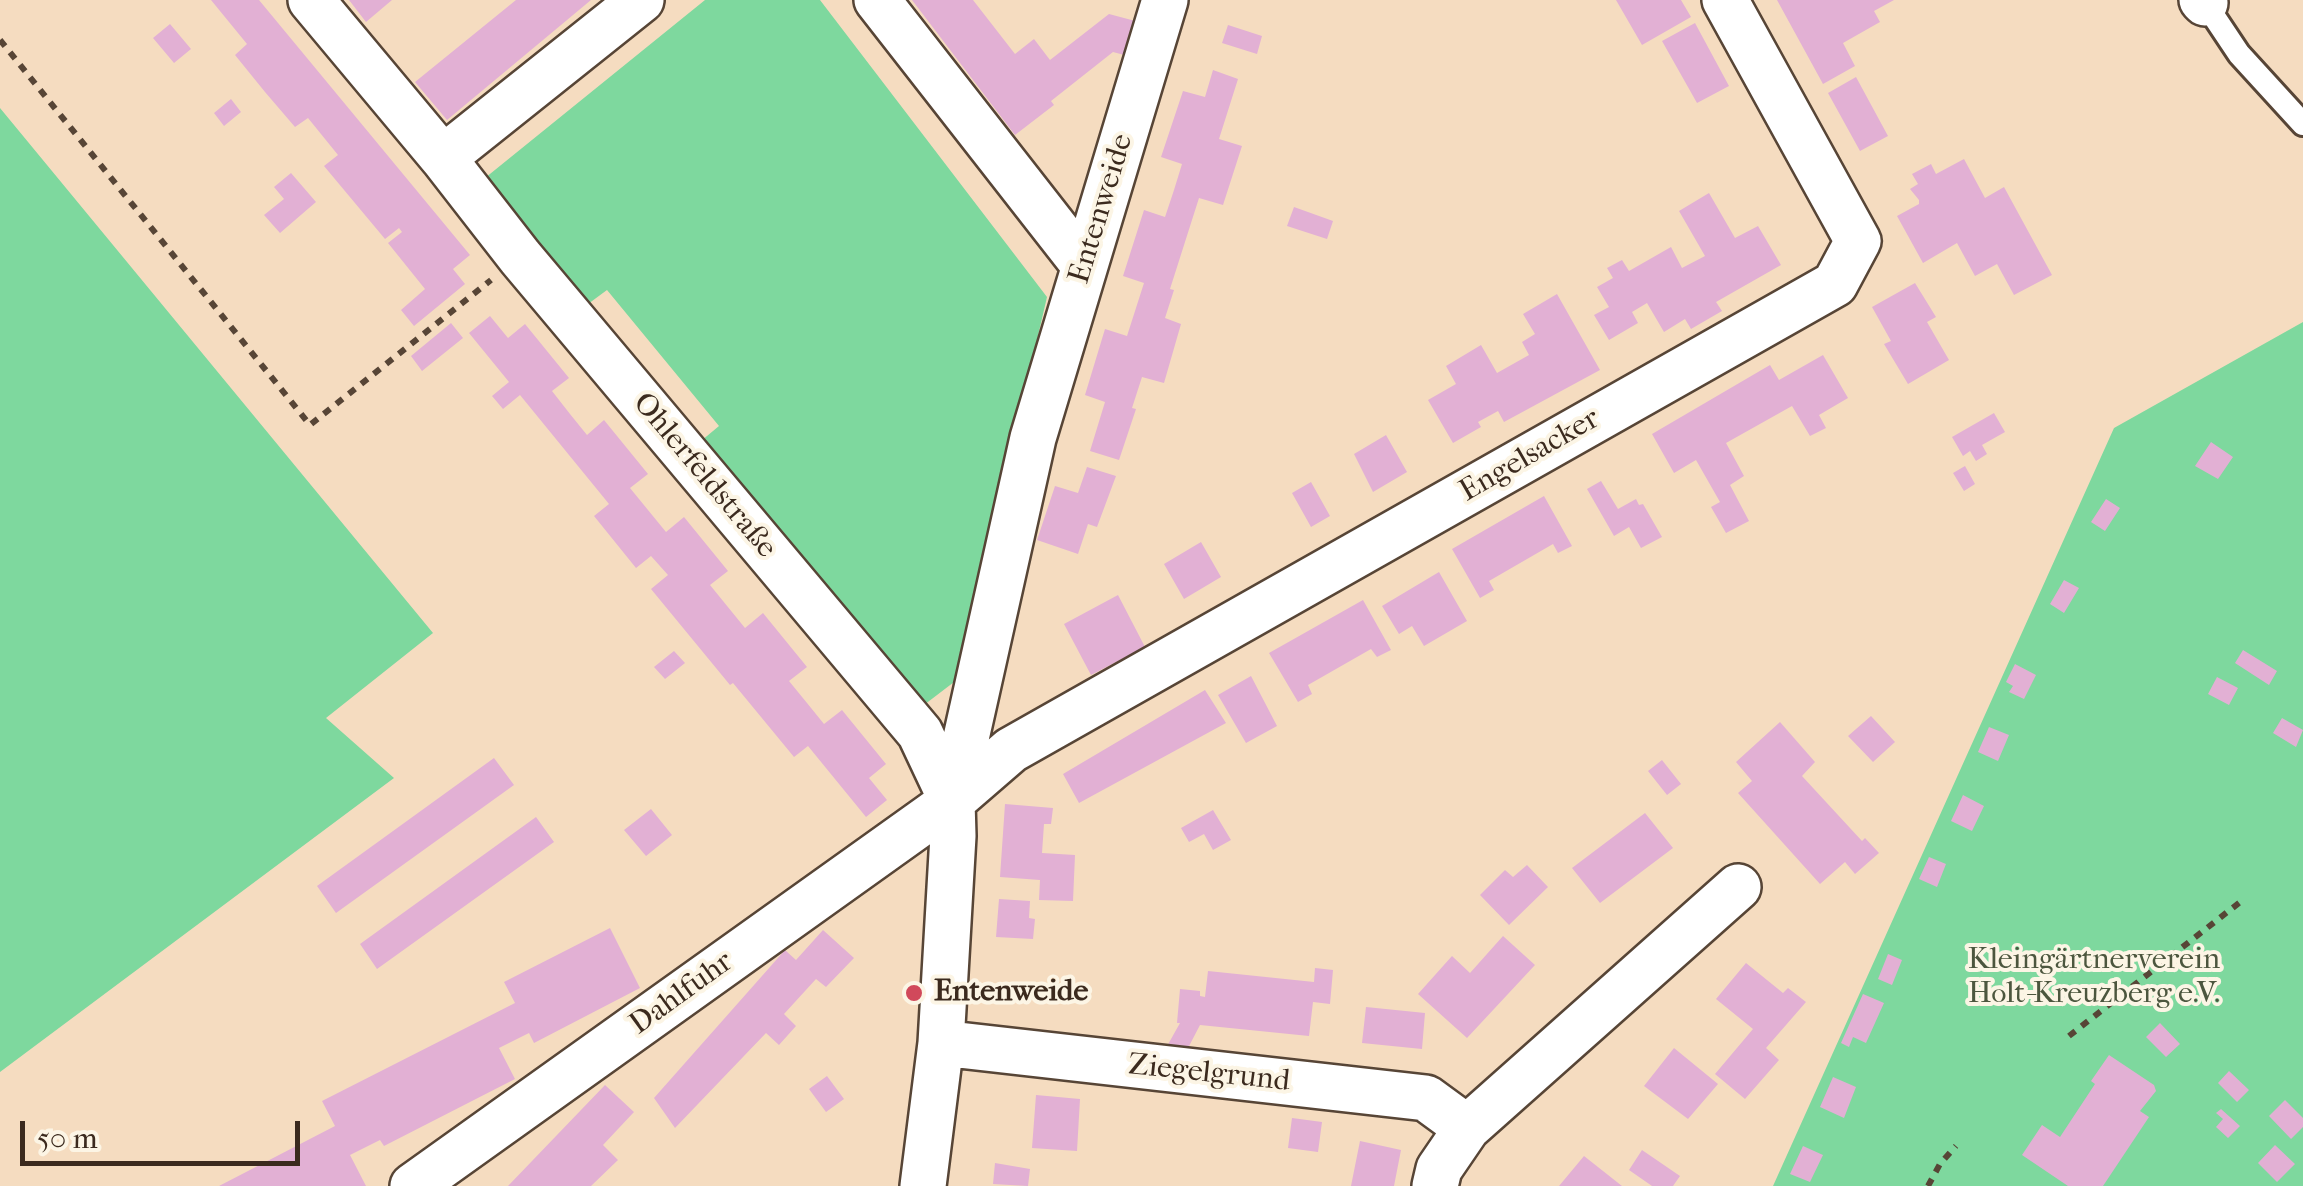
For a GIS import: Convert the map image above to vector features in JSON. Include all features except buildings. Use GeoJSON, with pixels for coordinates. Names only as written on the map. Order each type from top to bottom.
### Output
{"type":"FeatureCollection","features":[{"type":"Feature","properties":{"kind":"street","name":"Ohlerfeldstraße"},"geometry":{"type":"LineString","coordinates":[[310,0],[920,733],[952,801]]}},
{"type":"Feature","properties":{"kind":"street"},"geometry":{"type":"LineString","coordinates":[[444,158],[640,0]]}},
{"type":"Feature","properties":{"kind":"street"},"geometry":{"type":"LineString","coordinates":[[877,0],[1084,265]]}},
{"type":"Feature","properties":{"kind":"street","name":"Entenweide"},"geometry":{"type":"LineString","coordinates":[[923,1186],[941,1044],[952,801],[1034,438],[1165,0]]}},
{"type":"Feature","properties":{"kind":"street","name":"Engelsacker"},"geometry":{"type":"LineString","coordinates":[[952,801],[1011,750],[1835,284],[1858,242],[1726,0]]}},
{"type":"Feature","properties":{"kind":"street","name":"Dahlfuhr"},"geometry":{"type":"LineString","coordinates":[[413,1186],[952,801]]}},
{"type":"Feature","properties":{"kind":"street"},"geometry":{"type":"LineString","coordinates":[[1435,1186],[1439,1169],[1467,1128],[1738,887]]}},
{"type":"Feature","properties":{"kind":"street","name":"Ziegelgrund"},"geometry":{"type":"LineString","coordinates":[[941,1044],[1426,1098],[1467,1128]]}},
{"type":"Feature","properties":{"kind":"lane"},"geometry":{"type":"LineString","coordinates":[[2204,2],[2238,54],[2303,124]]}},
{"type":"Feature","properties":{"kind":"path"},"geometry":{"type":"LineString","coordinates":[[0,40],[310,425],[520,257]]}},
{"type":"Feature","properties":{"kind":"path"},"geometry":{"type":"LineString","coordinates":[[2069,1036],[2244,899]]}},
{"type":"Feature","properties":{"kind":"path"},"geometry":{"type":"LineString","coordinates":[[1928,1186],[1956,1146]]}},
{"type":"Feature","properties":{"kind":"green space"},"geometry":{"type":"Polygon","coordinates":[[[705,0],[820,0],[1047,297],[958,679],[920,708],[701,441],[719,426],[607,290],[588,304],[485,178],[705,0]]]}},
{"type":"Feature","properties":{"kind":"green space"},"geometry":{"type":"Polygon","coordinates":[[[0,108],[433,633],[326,718],[394,778],[0,1072],[0,108]]]}},
{"type":"Feature","properties":{"kind":"green space","name":"Kleingärtnerverein Holt-Kreuzberg e.V."},"geometry":{"type":"Polygon","coordinates":[[[2303,322],[2303,1186],[1773,1186],[2114,428],[2303,322]]]}},
{"type":"Feature","properties":{"kind":"place","name":"Entenweide"},"geometry":{"type":"Point","coordinates":[914,993]}}]}
